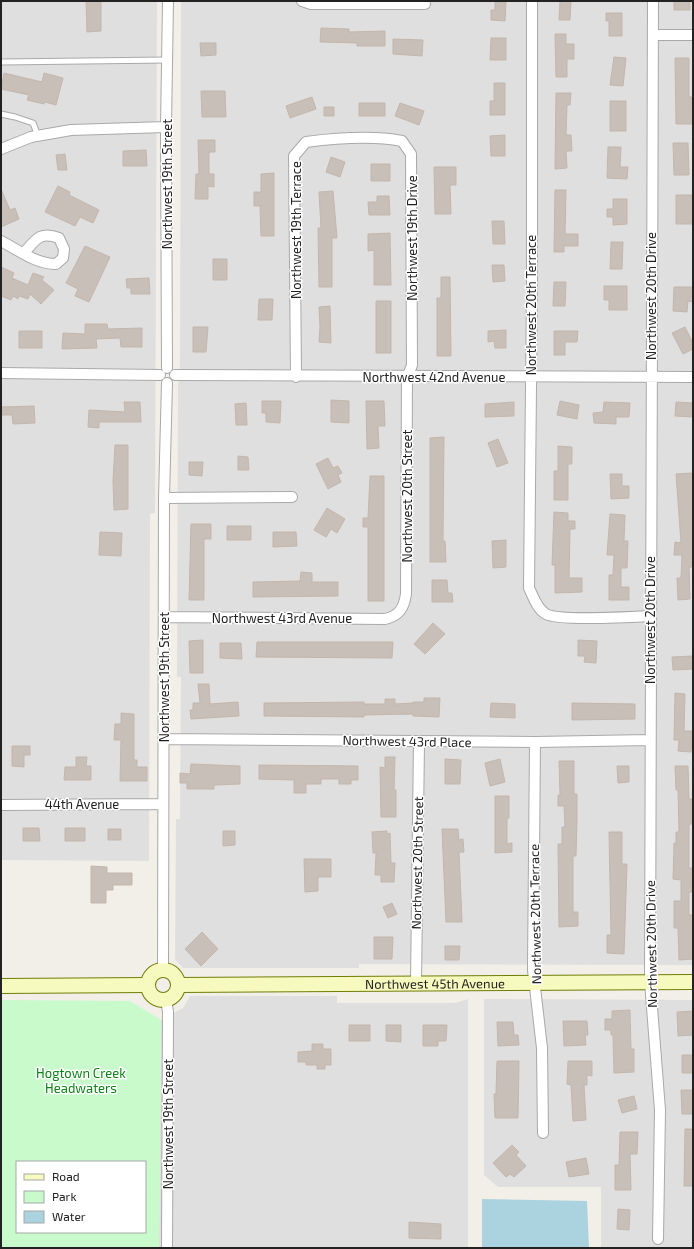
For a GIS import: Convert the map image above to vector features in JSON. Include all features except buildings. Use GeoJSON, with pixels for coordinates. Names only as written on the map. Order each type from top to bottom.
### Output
{"type":"FeatureCollection","features":[{"type":"Feature","properties":{"kind":"street","name":"Northwest 19th Street"},"geometry":{"type":"LineString","coordinates":[[167,368],[166,127],[168,1]]}},
{"type":"Feature","properties":{"kind":"street"},"geometry":{"type":"LineString","coordinates":[[302,1],[311,4],[425,4]]}},
{"type":"Feature","properties":{"kind":"street","name":"Northwest 20th Terrace"},"geometry":{"type":"LineString","coordinates":[[532,1],[529,588],[538,606],[546,614],[573,618],[650,616]]}},
{"type":"Feature","properties":{"kind":"street","name":"Northwest 20th Drive"},"geometry":{"type":"LineString","coordinates":[[653,1],[650,377],[650,982],[660,1110],[658,1239]]}},
{"type":"Feature","properties":{"kind":"street"},"geometry":{"type":"LineString","coordinates":[[653,34],[693,35]]}},
{"type":"Feature","properties":{"kind":"street"},"geometry":{"type":"LineString","coordinates":[[1,149],[38,136],[71,130],[166,127]]}},
{"type":"Feature","properties":{"kind":"street","name":"Northwest 19th Terrace"},"geometry":{"type":"LineString","coordinates":[[296,377],[294,156],[306,142],[326,139],[362,139]]}},
{"type":"Feature","properties":{"kind":"street","name":"Northwest 19th Drive"},"geometry":{"type":"LineString","coordinates":[[362,139],[389,139],[402,142],[411,154],[412,365],[407,378]]}},
{"type":"Feature","properties":{"kind":"street"},"geometry":{"type":"LineString","coordinates":[[1,241],[24,253]]}},
{"type":"Feature","properties":{"kind":"street"},"geometry":{"type":"LineString","coordinates":[[167,368],[173,370],[175,376],[172,381],[167,383],[162,381],[160,375],[162,370],[167,368]]}},
{"type":"Feature","properties":{"kind":"street"},"geometry":{"type":"LineString","coordinates":[[1,373],[160,375]]}},
{"type":"Feature","properties":{"kind":"street","name":"Northwest 42nd Avenue"},"geometry":{"type":"LineString","coordinates":[[175,376],[693,378]]}},
{"type":"Feature","properties":{"kind":"street","name":"Northwest 20th Street"},"geometry":{"type":"LineString","coordinates":[[398,613],[404,605],[406,594],[407,378]]}},
{"type":"Feature","properties":{"kind":"street","name":"Northwest 19th Street"},"geometry":{"type":"LineString","coordinates":[[163,970],[164,498],[167,383]]}},
{"type":"Feature","properties":{"kind":"street"},"geometry":{"type":"LineString","coordinates":[[164,498],[292,497]]}},
{"type":"Feature","properties":{"kind":"street","name":"Northwest 43rd Avenue"},"geometry":{"type":"LineString","coordinates":[[164,617],[385,619],[398,613]]}},
{"type":"Feature","properties":{"kind":"street","name":"Northwest 43rd Place"},"geometry":{"type":"LineString","coordinates":[[164,739],[535,742],[650,740]]}},
{"type":"Feature","properties":{"kind":"street","name":"Northwest 20th Street"},"geometry":{"type":"LineString","coordinates":[[416,984],[419,741]]}},
{"type":"Feature","properties":{"kind":"street","name":"Northwest 20th Terrace"},"geometry":{"type":"LineString","coordinates":[[535,742],[533,970],[542,1048],[543,1133]]}},
{"type":"Feature","properties":{"kind":"street","name":"44th Avenue"},"geometry":{"type":"LineString","coordinates":[[1,805],[164,804]]}},
{"type":"Feature","properties":{"kind":"street"},"geometry":{"type":"LineString","coordinates":[[163,970],[174,975],[178,985],[173,996],[166,999],[157,999],[152,995],[148,985],[153,974],[163,970]]}},
{"type":"Feature","properties":{"kind":"street","name":"Northwest 45th Avenue"},"geometry":{"type":"LineString","coordinates":[[178,985],[693,982]]}},
{"type":"Feature","properties":{"kind":"street"},"geometry":{"type":"LineString","coordinates":[[1,986],[148,985]]}},
{"type":"Feature","properties":{"kind":"street","name":"Northwest 19th Street"},"geometry":{"type":"LineString","coordinates":[[166,999],[168,1012],[167,1248]]}},
{"type":"Feature","properties":{"kind":"lane"},"geometry":{"type":"LineString","coordinates":[[1,62],[167,60]]}},
{"type":"Feature","properties":{"kind":"lane"},"geometry":{"type":"LineString","coordinates":[[1,114],[15,116],[33,123],[38,136]]}},
{"type":"Feature","properties":{"kind":"shaded area"},"geometry":{"type":"Polygon","coordinates":[[[1,1],[157,1],[155,513],[150,514],[149,861],[1,860],[1,1]]]}},
{"type":"Feature","properties":{"kind":"shaded area"},"geometry":{"type":"Polygon","coordinates":[[[181,1],[693,1],[693,965],[359,964],[359,968],[183,968],[175,959],[176,819],[180,819],[181,677],[177,677],[181,1]]]}},
{"type":"Feature","properties":{"kind":"shaded area"},"geometry":{"type":"Polygon","coordinates":[[[190,996],[337,996],[337,1003],[455,1003],[468,999],[468,1248],[159,1248],[161,1020],[183,1008],[190,996]]]}},
{"type":"Feature","properties":{"kind":"shaded area"},"geometry":{"type":"Polygon","coordinates":[[[484,999],[693,1000],[693,1248],[601,1248],[601,1187],[498,1187],[484,1175],[484,999]]]}},
{"type":"Feature","properties":{"kind":"green space","name":"Hogtown Creek Headwaters"},"geometry":{"type":"Polygon","coordinates":[[[1,1000],[130,1001],[161,1020],[159,1248],[1,1248],[1,1000]]]}},
{"type":"Feature","properties":{"kind":"water"},"geometry":{"type":"Polygon","coordinates":[[[482,1199],[587,1201],[589,1248],[482,1248],[482,1199]]]}}]}
